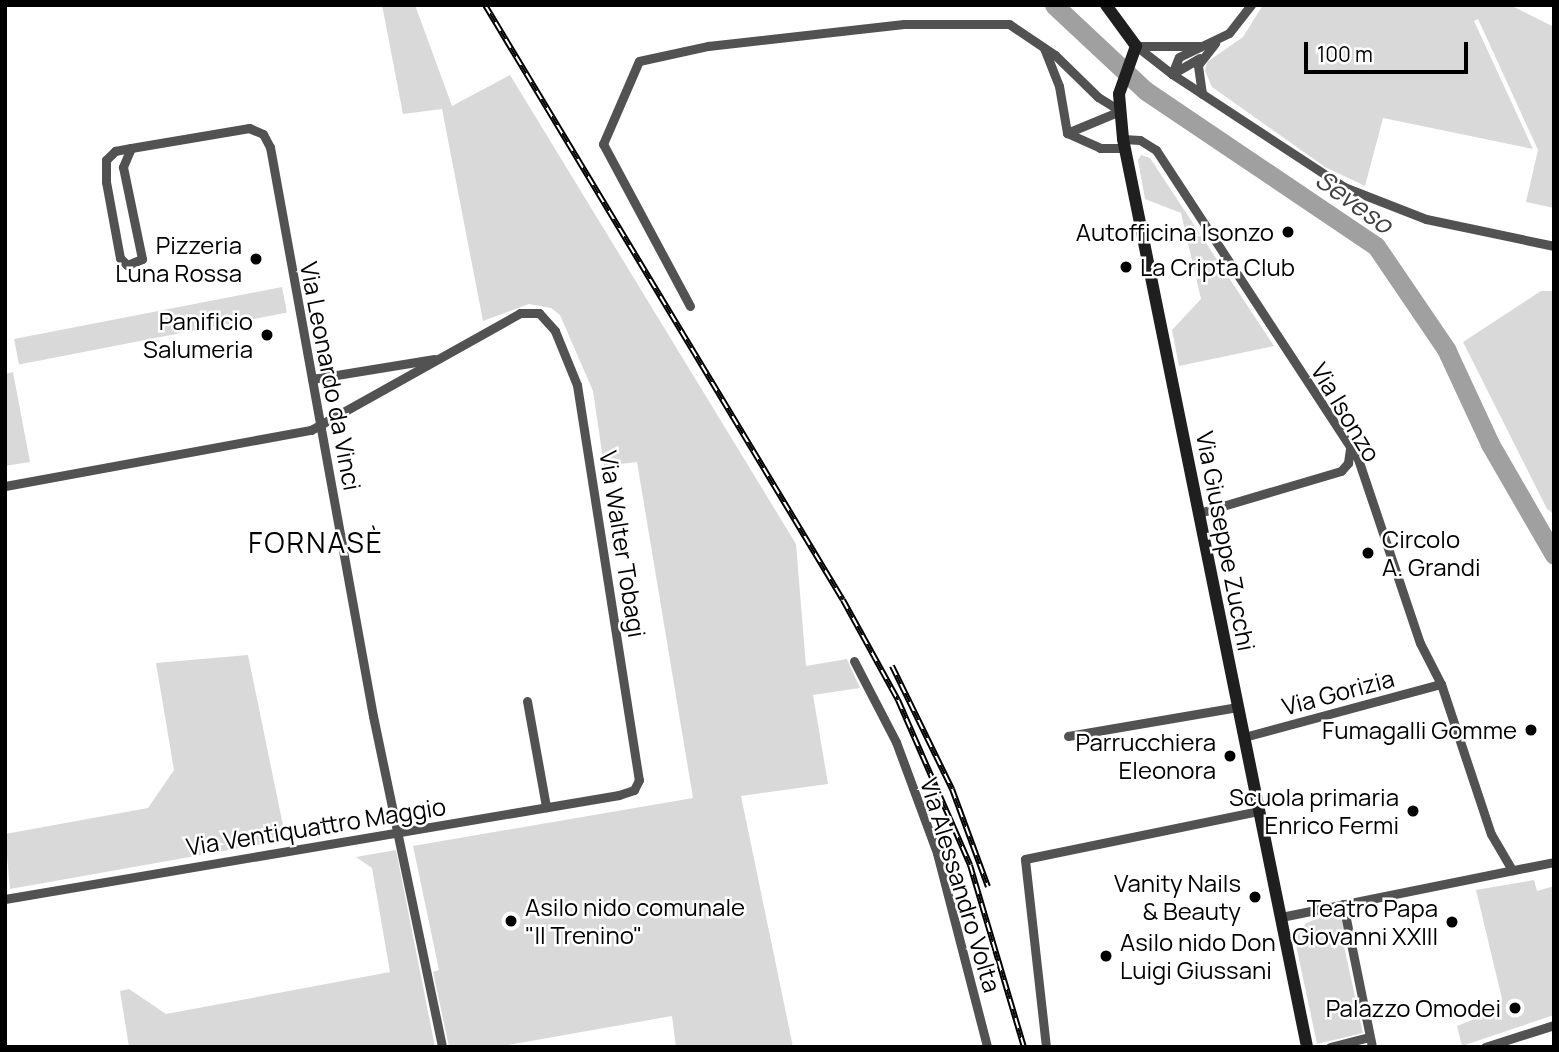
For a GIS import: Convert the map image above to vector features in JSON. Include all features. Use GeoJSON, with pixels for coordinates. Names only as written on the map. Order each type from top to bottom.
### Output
{"type":"FeatureCollection","features":[{"type":"Feature","properties":{"kind":"street"},"geometry":{"type":"LineString","coordinates":[[1106,5],[1136,46],[1172,74],[1311,168],[1385,205],[1426,219],[1554,246]]}},
{"type":"Feature","properties":{"kind":"street"},"geometry":{"type":"LineString","coordinates":[[1172,74],[1200,58],[1216,41],[1238,26],[1251,5]]}},
{"type":"Feature","properties":{"kind":"street"},"geometry":{"type":"LineString","coordinates":[[690,306],[603,144],[639,61],[781,37],[973,21],[1009,24],[1044,48],[1098,97],[1120,111]]}},
{"type":"Feature","properties":{"kind":"street"},"geometry":{"type":"LineString","coordinates":[[1172,74],[1177,59],[1216,41]]}},
{"type":"Feature","properties":{"kind":"street"},"geometry":{"type":"LineString","coordinates":[[1136,46],[1201,47]]}},
{"type":"Feature","properties":{"kind":"street","name":"Via Giuseppe Zucchi"},"geometry":{"type":"LineString","coordinates":[[1136,46],[1121,86],[1120,111],[1124,143],[1307,1047]]}},
{"type":"Feature","properties":{"kind":"street"},"geometry":{"type":"LineString","coordinates":[[1044,48],[1059,86],[1067,133],[1120,111]]}},
{"type":"Feature","properties":{"kind":"street"},"geometry":{"type":"LineString","coordinates":[[1200,58],[1197,73],[1202,94]]}},
{"type":"Feature","properties":{"kind":"street","name":"Via Leonardo da Vinci"},"geometry":{"type":"LineString","coordinates":[[131,148],[249,128],[263,134],[270,147],[397,831],[442,1047]]}},
{"type":"Feature","properties":{"kind":"street","name":"Via Isonzo"},"geometry":{"type":"LineString","coordinates":[[1067,133],[1100,148],[1140,140],[1156,150],[1350,449],[1365,482],[1420,643],[1441,684],[1490,834],[1512,870]]}},
{"type":"Feature","properties":{"kind":"street"},"geometry":{"type":"LineString","coordinates":[[131,148],[124,167],[142,259],[127,265],[120,258],[106,160],[115,151],[131,148]]}},
{"type":"Feature","properties":{"kind":"street","name":"Via Walter Tobagi"},"geometry":{"type":"LineString","coordinates":[[439,358],[520,313],[539,313],[555,331],[577,385],[639,780],[634,790]]}},
{"type":"Feature","properties":{"kind":"street"},"geometry":{"type":"LineString","coordinates":[[312,379],[439,358]]}},
{"type":"Feature","properties":{"kind":"street"},"geometry":{"type":"LineString","coordinates":[[5,486],[323,425],[341,410],[439,358]]}},
{"type":"Feature","properties":{"kind":"street"},"geometry":{"type":"LineString","coordinates":[[1199,513],[1341,471],[1348,463],[1350,449]]}},
{"type":"Feature","properties":{"kind":"street"},"geometry":{"type":"LineString","coordinates":[[1341,471],[1365,482]]}},
{"type":"Feature","properties":{"kind":"street","name":"Via Alessandro Volta"},"geometry":{"type":"LineString","coordinates":[[854,661],[896,742],[937,853],[987,1047]]}},
{"type":"Feature","properties":{"kind":"street","name":"Via Gorizia"},"geometry":{"type":"LineString","coordinates":[[1244,737],[1441,684]]}},
{"type":"Feature","properties":{"kind":"street"},"geometry":{"type":"LineString","coordinates":[[527,701],[546,807]]}},
{"type":"Feature","properties":{"kind":"street"},"geometry":{"type":"LineString","coordinates":[[1068,736],[1238,708]]}},
{"type":"Feature","properties":{"kind":"street","name":"Via Ventiquattro Maggio"},"geometry":{"type":"LineString","coordinates":[[5,899],[634,790]]}},
{"type":"Feature","properties":{"kind":"street"},"geometry":{"type":"LineString","coordinates":[[1046,1047],[1025,859],[1259,811]]}},
{"type":"Feature","properties":{"kind":"street"},"geometry":{"type":"LineString","coordinates":[[1281,917],[1554,862]]}},
{"type":"Feature","properties":{"kind":"street"},"geometry":{"type":"LineString","coordinates":[[1331,1047],[1371,1042],[1343,904]]}},
{"type":"Feature","properties":{"kind":"street"},"geometry":{"type":"LineString","coordinates":[[1485,1047],[1554,1025]]}},
{"type":"Feature","properties":{"kind":"shaded area"},"geometry":{"type":"Polygon","coordinates":[[[382,5],[415,5],[452,106],[510,75],[796,544],[806,666],[847,659],[860,688],[813,695],[828,784],[741,796],[793,1047],[676,1047],[672,1016],[496,1047],[449,1047],[433,972],[439,970],[413,846],[693,798],[637,462],[604,466],[593,391],[560,315],[551,308],[529,304],[483,321],[442,109],[403,114],[382,5]]]}},
{"type":"Feature","properties":{"kind":"shaded area"},"geometry":{"type":"Polygon","coordinates":[[[1263,5],[1510,5],[1554,27],[1554,208],[1526,202],[1538,150],[1478,19],[1474,21],[1533,149],[1383,118],[1365,186],[1325,167],[1212,87],[1205,71],[1207,62],[1243,37],[1263,5]]]}},
{"type":"Feature","properties":{"kind":"shaded area"},"geometry":{"type":"Polygon","coordinates":[[[1141,155],[1150,158],[1274,346],[1179,366],[1172,330],[1201,299],[1181,213],[1145,199],[1138,160],[1141,155]]]}},
{"type":"Feature","properties":{"kind":"shaded area"},"geometry":{"type":"Polygon","coordinates":[[[282,287],[287,313],[19,365],[14,339],[282,287]]]}},
{"type":"Feature","properties":{"kind":"shaded area"},"geometry":{"type":"Polygon","coordinates":[[[1541,291],[1554,291],[1554,514],[1547,509],[1463,342],[1541,291]]]}},
{"type":"Feature","properties":{"kind":"shaded area"},"geometry":{"type":"Polygon","coordinates":[[[13,372],[30,462],[5,466],[5,374],[13,372]]]}},
{"type":"Feature","properties":{"kind":"shaded area"},"geometry":{"type":"Polygon","coordinates":[[[248,655],[286,840],[10,889],[5,834],[148,808],[174,770],[156,663],[248,655]]]}},
{"type":"Feature","properties":{"kind":"shaded area"},"geometry":{"type":"Polygon","coordinates":[[[396,850],[435,1047],[129,1047],[120,991],[129,989],[166,1014],[390,972],[372,868],[356,857],[396,850]]]}},
{"type":"Feature","properties":{"kind":"shaded area"},"geometry":{"type":"Polygon","coordinates":[[[1534,880],[1537,891],[1554,886],[1554,1015],[1462,1046],[1457,1026],[1497,1010],[1495,1002],[1502,999],[1476,890],[1534,880]]]}},
{"type":"Feature","properties":{"kind":"shaded area"},"geometry":{"type":"Polygon","coordinates":[[[1335,912],[1342,915],[1346,930],[1342,937],[1363,1033],[1317,1044],[1295,940],[1306,923],[1335,912]]]}},
{"type":"Feature","properties":{"kind":"waterway","name":"Seveso"},"geometry":{"type":"LineString","coordinates":[[1054,5],[1146,91],[1376,246],[1446,349],[1490,444],[1554,555]]}},
{"type":"Feature","properties":{"kind":"railway"},"geometry":{"type":"LineString","coordinates":[[485,5],[843,600],[898,700],[970,865],[1024,1047]]}},
{"type":"Feature","properties":{"kind":"railway"},"geometry":{"type":"LineString","coordinates":[[892,666],[952,789],[988,887]]}},
{"type":"Feature","properties":{"kind":"place","name":"Autofficina Isonzo"},"geometry":{"type":"Point","coordinates":[1288,232]}},
{"type":"Feature","properties":{"kind":"place","name":"Pizzeria Luna Rossa"},"geometry":{"type":"Point","coordinates":[256,259]}},
{"type":"Feature","properties":{"kind":"place","name":"La Cripta Club"},"geometry":{"type":"Point","coordinates":[1126,267]}},
{"type":"Feature","properties":{"kind":"place","name":"Panificio Salumeria"},"geometry":{"type":"Point","coordinates":[267,335]}},
{"type":"Feature","properties":{"kind":"place","name":"Circolo A. Grandi"},"geometry":{"type":"Point","coordinates":[1368,553]}},
{"type":"Feature","properties":{"kind":"place","name":"Fumagalli Gomme"},"geometry":{"type":"Point","coordinates":[1531,730]}},
{"type":"Feature","properties":{"kind":"place","name":"Parrucchiera Eleonora"},"geometry":{"type":"Point","coordinates":[1230,756]}},
{"type":"Feature","properties":{"kind":"place","name":"Scuola primaria Enrico Fermi"},"geometry":{"type":"Point","coordinates":[1413,811]}},
{"type":"Feature","properties":{"kind":"place","name":"Vanity Nails & Beauty"},"geometry":{"type":"Point","coordinates":[1255,897]}},
{"type":"Feature","properties":{"kind":"place","name":"Asilo nido comunale \"Il Trenino\""},"geometry":{"type":"Point","coordinates":[511,921]}},
{"type":"Feature","properties":{"kind":"place","name":"Teatro Papa Giovanni XXIII"},"geometry":{"type":"Point","coordinates":[1452,922]}},
{"type":"Feature","properties":{"kind":"place","name":"Asilo nido Don Luigi Giussani"},"geometry":{"type":"Point","coordinates":[1106,956]}},
{"type":"Feature","properties":{"kind":"place","name":"Palazzo Omodei"},"geometry":{"type":"Point","coordinates":[1515,1008]}},
{"type":"Feature","properties":{"kind":"district","name":"FORNASÈ"},"geometry":{"type":"Point","coordinates":[316,542]}}]}
